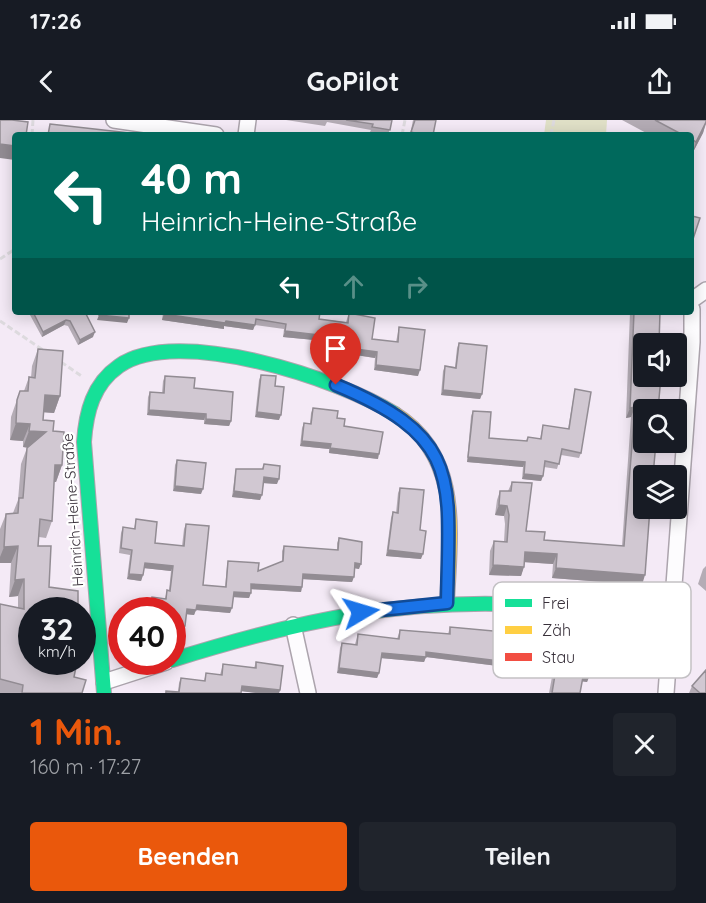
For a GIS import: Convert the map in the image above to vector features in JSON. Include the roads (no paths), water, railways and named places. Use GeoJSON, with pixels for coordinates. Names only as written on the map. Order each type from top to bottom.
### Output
{"type":"FeatureCollection","features":[{"type":"Feature","properties":{"kind":"street"},"geometry":{"type":"LineString","coordinates":[[114,120],[196,132]]}},
{"type":"Feature","properties":{"kind":"street"},"geometry":{"type":"LineString","coordinates":[[675,582],[692,315]]}},
{"type":"Feature","properties":{"kind":"street","name":"Heinrich-Heine-Straße"},"geometry":{"type":"LineString","coordinates":[[104,687],[84,442],[87,408],[98,387],[123,364],[149,353],[196,353],[242,360],[316,378],[360,395],[411,424],[430,445],[444,479],[447,519],[447,603]]}},
{"type":"Feature","properties":{"kind":"street"},"geometry":{"type":"LineString","coordinates":[[186,656],[253,634],[378,609],[447,603],[493,604]]}},
{"type":"Feature","properties":{"kind":"street"},"geometry":{"type":"LineString","coordinates":[[293,625],[308,693]]}},
{"type":"Feature","properties":{"kind":"street"},"geometry":{"type":"LineString","coordinates":[[104,687],[134,675]]}},
{"type":"Feature","properties":{"kind":"street"},"geometry":{"type":"LineString","coordinates":[[666,693],[667,678]]}}]}
